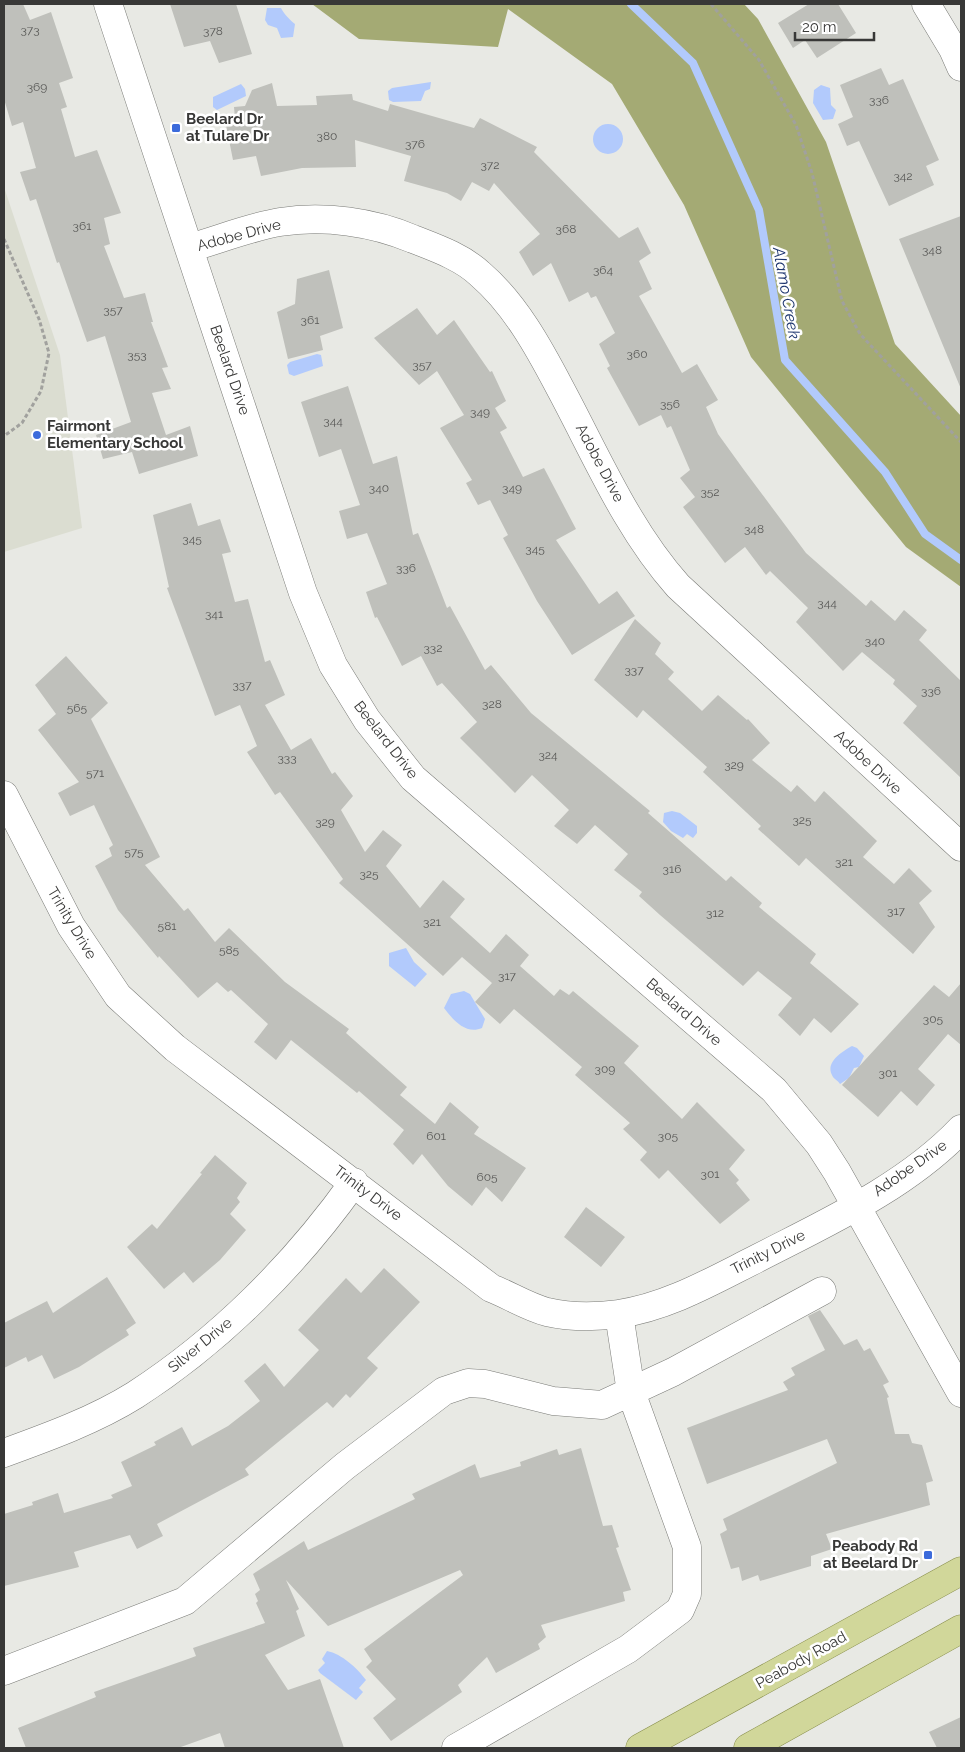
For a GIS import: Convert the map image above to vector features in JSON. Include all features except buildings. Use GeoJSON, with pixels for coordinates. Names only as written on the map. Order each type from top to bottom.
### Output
{"type":"FeatureCollection","features":[{"type":"Feature","properties":{"kind":"main road","name":"Peabody Road"},"geometry":{"type":"LineString","coordinates":[[640,1748],[961,1571]]}},
{"type":"Feature","properties":{"kind":"main road"},"geometry":{"type":"LineString","coordinates":[[748,1748],[961,1629]]}},
{"type":"Feature","properties":{"kind":"street","name":"Beelard Drive"},"geometry":{"type":"LineString","coordinates":[[108,4],[303,593],[333,665],[367,720],[413,778],[774,1090],[819,1144],[856,1204],[961,1393]]}},
{"type":"Feature","properties":{"kind":"street"},"geometry":{"type":"LineString","coordinates":[[926,4],[954,49],[961,66]]}},
{"type":"Feature","properties":{"kind":"street","name":"Adobe Drive"},"geometry":{"type":"LineString","coordinates":[[189,248],[280,222],[331,219],[390,229],[450,254],[480,273],[505,301],[536,342],[636,531],[657,562],[685,593],[961,847]]}},
{"type":"Feature","properties":{"kind":"street","name":"Trinity Drive"},"geometry":{"type":"LineString","coordinates":[[4,795],[71,926],[118,996],[175,1048],[354,1182],[491,1288],[546,1312],[585,1316],[619,1314],[652,1306],[693,1291],[817,1228],[856,1204]]}},
{"type":"Feature","properties":{"kind":"street","name":"Adobe Drive"},"geometry":{"type":"LineString","coordinates":[[856,1204],[892,1184],[950,1141],[961,1129]]}},
{"type":"Feature","properties":{"kind":"street","name":"Silver Drive"},"geometry":{"type":"LineString","coordinates":[[4,1453],[59,1433],[134,1396],[194,1352],[254,1301],[336,1208],[354,1182]]}},
{"type":"Feature","properties":{"kind":"street"},"geometry":{"type":"LineString","coordinates":[[4,1671],[185,1601],[345,1466],[444,1391],[468,1383],[485,1384],[553,1401],[602,1405],[673,1372],[822,1291]]}},
{"type":"Feature","properties":{"kind":"street"},"geometry":{"type":"LineString","coordinates":[[456,1748],[628,1649],[680,1610],[687,1594],[687,1547],[631,1392],[619,1314]]}},
{"type":"Feature","properties":{"kind":"path"},"geometry":{"type":"LineString","coordinates":[[711,4],[759,60],[796,125],[812,173],[842,301],[860,334],[961,442]]}},
{"type":"Feature","properties":{"kind":"path"},"geometry":{"type":"LineString","coordinates":[[4,239],[39,319],[49,353],[41,391],[22,423],[4,436]]}},
{"type":"Feature","properties":{"kind":"shaded area","name":"Fairmont Elementary School"},"geometry":{"type":"Polygon","coordinates":[[[4,187],[60,355],[82,528],[4,552],[4,187]]]}},
{"type":"Feature","properties":{"kind":"green space"},"geometry":{"type":"Polygon","coordinates":[[[312,4],[744,4],[758,19],[826,142],[895,344],[961,416],[961,587],[906,547],[751,357],[684,205],[612,84],[508,9],[498,47],[359,39],[312,4]]]}},
{"type":"Feature","properties":{"kind":"water"},"geometry":{"type":"Polygon","coordinates":[[[267,8],[281,8],[295,24],[293,37],[281,38],[277,28],[268,25],[265,20],[267,8]]]}},
{"type":"Feature","properties":{"kind":"water"},"geometry":{"type":"Polygon","coordinates":[[[431,82],[430,89],[425,91],[421,101],[393,102],[389,100],[388,91],[392,88],[431,82]]]}},
{"type":"Feature","properties":{"kind":"water"},"geometry":{"type":"Polygon","coordinates":[[[241,84],[245,89],[246,96],[217,110],[213,107],[213,97],[241,84]]]}},
{"type":"Feature","properties":{"kind":"water"},"geometry":{"type":"Polygon","coordinates":[[[821,85],[830,88],[831,105],[836,110],[833,119],[823,120],[813,103],[814,90],[821,85]]]}},
{"type":"Feature","properties":{"kind":"water"},"geometry":{"type":"Polygon","coordinates":[[[608,124],[618,129],[623,139],[618,149],[608,154],[598,149],[593,139],[598,129],[608,124]]]}},
{"type":"Feature","properties":{"kind":"water"},"geometry":{"type":"Polygon","coordinates":[[[317,354],[321,355],[323,366],[294,376],[289,374],[287,365],[290,362],[317,354]]]}},
{"type":"Feature","properties":{"kind":"water"},"geometry":{"type":"Polygon","coordinates":[[[672,811],[680,813],[697,826],[697,833],[693,838],[687,834],[683,838],[671,831],[663,822],[664,813],[672,811]]]}},
{"type":"Feature","properties":{"kind":"water"},"geometry":{"type":"Polygon","coordinates":[[[406,948],[414,962],[427,974],[415,987],[389,966],[389,953],[406,948]]]}},
{"type":"Feature","properties":{"kind":"water"},"geometry":{"type":"Polygon","coordinates":[[[464,991],[470,994],[485,1019],[482,1028],[471,1030],[465,1028],[451,1017],[444,1008],[451,994],[464,991]]]}},
{"type":"Feature","properties":{"kind":"water"},"geometry":{"type":"Polygon","coordinates":[[[852,1046],[857,1048],[864,1056],[859,1067],[854,1068],[849,1078],[840,1084],[830,1070],[831,1066],[836,1058],[852,1046]]]}},
{"type":"Feature","properties":{"kind":"water"},"geometry":{"type":"Polygon","coordinates":[[[327,1651],[349,1662],[366,1680],[359,1688],[363,1692],[356,1700],[318,1670],[325,1663],[322,1659],[327,1651]]]}},
{"type":"Feature","properties":{"kind":"waterway","name":"Alamo Creek"},"geometry":{"type":"LineString","coordinates":[[631,4],[693,63],[759,210],[785,360],[885,472],[925,534],[961,560]]}},
{"type":"Feature","properties":{"kind":"place","name":"Beelard Dr at Tulare Dr"},"geometry":{"type":"Point","coordinates":[176,128]}},
{"type":"Feature","properties":{"kind":"place","name":"Fairmont Elementary School"},"geometry":{"type":"Point","coordinates":[37,435]}},
{"type":"Feature","properties":{"kind":"place","name":"Peabody Rd at Beelard Dr"},"geometry":{"type":"Point","coordinates":[928,1555]}}]}
